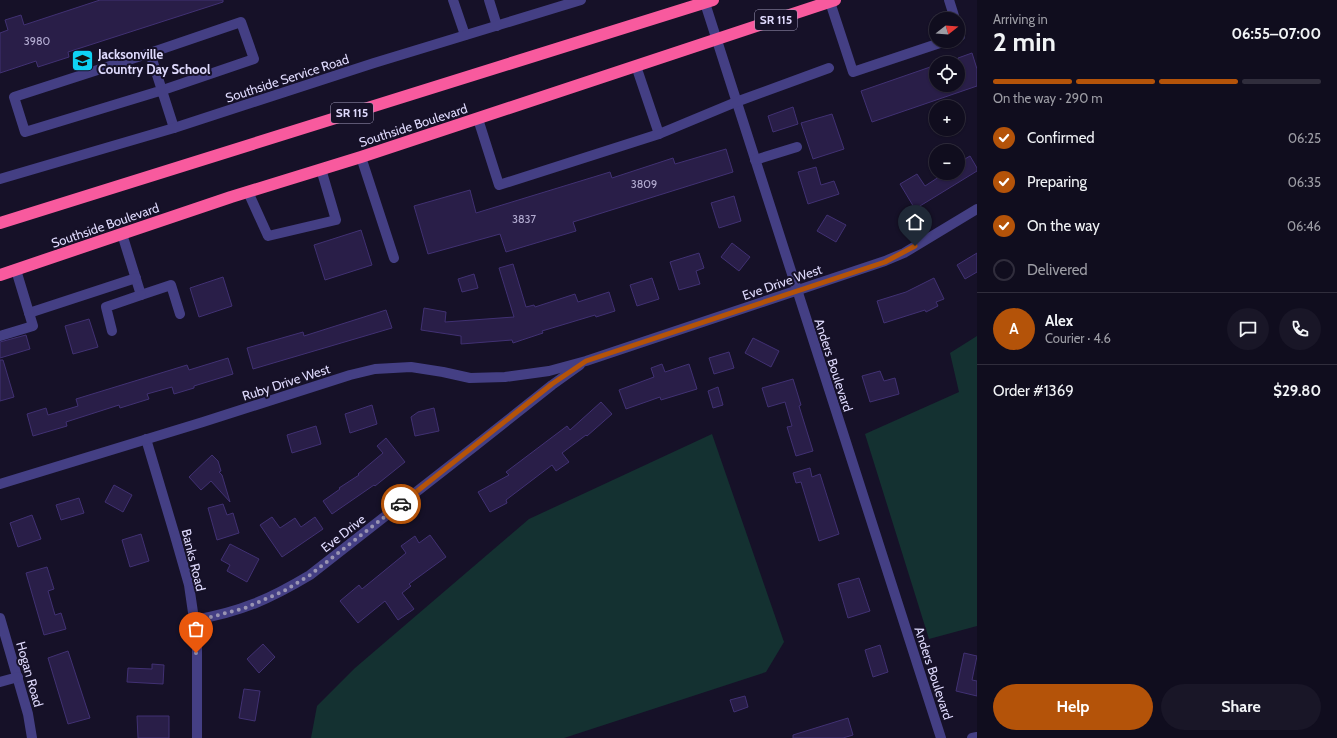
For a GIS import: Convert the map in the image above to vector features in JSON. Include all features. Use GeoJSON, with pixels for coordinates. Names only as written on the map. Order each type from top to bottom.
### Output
{"type":"FeatureCollection","features":[{"type":"Feature","properties":{"kind":"highway","name":"SR 115"},"geometry":{"type":"LineString","coordinates":[[0,223],[707,1]]}},
{"type":"Feature","properties":{"kind":"highway","name":"Southside Boulevard"},"geometry":{"type":"LineString","coordinates":[[0,275],[248,192],[478,119],[832,1]]}},
{"type":"Feature","properties":{"kind":"street"},"geometry":{"type":"LineString","coordinates":[[453,0],[465,35]]}},
{"type":"Feature","properties":{"kind":"street"},"geometry":{"type":"LineString","coordinates":[[489,0],[496,26]]}},
{"type":"Feature","properties":{"kind":"street"},"geometry":{"type":"LineString","coordinates":[[949,0],[953,12]]}},
{"type":"Feature","properties":{"kind":"street","name":"Southside Service Road"},"geometry":{"type":"LineString","coordinates":[[0,179],[174,128],[374,63],[577,1]]}},
{"type":"Feature","properties":{"kind":"street","name":"Anders Boulevard"},"geometry":{"type":"LineString","coordinates":[[707,1],[716,40],[941,738]]}},
{"type":"Feature","properties":{"kind":"street"},"geometry":{"type":"LineString","coordinates":[[832,1],[853,72],[929,47]]}},
{"type":"Feature","properties":{"kind":"street"},"geometry":{"type":"LineString","coordinates":[[241,22],[254,59],[163,90],[25,132],[14,97],[150,53],[241,22]]}},
{"type":"Feature","properties":{"kind":"street"},"geometry":{"type":"LineString","coordinates":[[150,53],[174,128]]}},
{"type":"Feature","properties":{"kind":"street"},"geometry":{"type":"LineString","coordinates":[[636,66],[659,134]]}},
{"type":"Feature","properties":{"kind":"street"},"geometry":{"type":"LineString","coordinates":[[478,119],[499,185],[659,134],[736,102],[829,68]]}},
{"type":"Feature","properties":{"kind":"street"},"geometry":{"type":"LineString","coordinates":[[755,160],[797,147]]}},
{"type":"Feature","properties":{"kind":"street"},"geometry":{"type":"LineString","coordinates":[[361,157],[394,258]]}},
{"type":"Feature","properties":{"kind":"street"},"geometry":{"type":"LineString","coordinates":[[248,192],[268,236],[336,220],[321,169]]}},
{"type":"Feature","properties":{"kind":"street","name":"Eve Drive West"},"geometry":{"type":"LineString","coordinates":[[586,361],[885,262],[977,209]]}},
{"type":"Feature","properties":{"kind":"street"},"geometry":{"type":"LineString","coordinates":[[122,234],[141,295]]}},
{"type":"Feature","properties":{"kind":"street"},"geometry":{"type":"LineString","coordinates":[[0,336],[33,326],[16,270]]}},
{"type":"Feature","properties":{"kind":"street"},"geometry":{"type":"LineString","coordinates":[[29,313],[136,278]]}},
{"type":"Feature","properties":{"kind":"street"},"geometry":{"type":"LineString","coordinates":[[112,331],[106,308],[171,285],[180,314]]}},
{"type":"Feature","properties":{"kind":"street","name":"Ruby Drive West"},"geometry":{"type":"LineString","coordinates":[[0,484],[350,375],[375,369],[411,368],[443,372],[470,378],[505,378],[549,371],[586,361]]}},
{"type":"Feature","properties":{"kind":"street","name":"Eve Drive"},"geometry":{"type":"LineString","coordinates":[[194,620],[238,610],[260,603],[284,591],[310,575],[552,384],[586,361]]}},
{"type":"Feature","properties":{"kind":"street","name":"Banks Road"},"geometry":{"type":"LineString","coordinates":[[146,439],[189,585],[197,640],[197,738]]}},
{"type":"Feature","properties":{"kind":"street","name":"Hogan Road"},"geometry":{"type":"LineString","coordinates":[[0,618],[28,714],[32,738]]}},
{"type":"Feature","properties":{"kind":"street"},"geometry":{"type":"LineString","coordinates":[[0,682],[18,677]]}},
{"type":"Feature","properties":{"kind":"street"},"geometry":{"type":"LineString","coordinates":[[972,738],[977,737]]}},
{"type":"Feature","properties":{"kind":"green space"},"geometry":{"type":"Polygon","coordinates":[[[977,336],[977,626],[929,639],[865,434],[959,392],[950,353],[977,336]]]}},
{"type":"Feature","properties":{"kind":"green space"},"geometry":{"type":"Polygon","coordinates":[[[712,434],[784,642],[766,672],[564,738],[311,738],[317,706],[355,668],[529,519],[712,434]]]}},
{"type":"Feature","properties":{"kind":"building"},"geometry":{"type":"Polygon","coordinates":[[[100,0],[223,0],[223,2],[68,52],[69,57],[38,67],[36,61],[0,73],[0,33],[8,30],[5,20],[21,15],[24,25],[100,0]]]}},
{"type":"Feature","properties":{"kind":"building"},"geometry":{"type":"Polygon","coordinates":[[[972,53],[977,69],[977,86],[965,90],[965,56],[964,56],[972,53]]]}},
{"type":"Feature","properties":{"kind":"building"},"geometry":{"type":"Polygon","coordinates":[[[929,67],[929,92],[960,92],[936,100],[929,100],[929,102],[872,122],[861,91],[929,67]]]}},
{"type":"Feature","properties":{"kind":"building"},"geometry":{"type":"Polygon","coordinates":[[[793,107],[798,124],[773,132],[768,116],[793,107]]]}},
{"type":"Feature","properties":{"kind":"building"},"geometry":{"type":"Polygon","coordinates":[[[832,114],[844,149],[813,159],[801,123],[832,114]]]}},
{"type":"Feature","properties":{"kind":"building"},"geometry":{"type":"Polygon","coordinates":[[[726,149],[733,172],[573,222],[576,231],[506,252],[500,234],[428,254],[414,206],[470,190],[476,213],[610,172],[612,178],[673,158],[675,164],[726,149]]]}},
{"type":"Feature","properties":{"kind":"building"},"geometry":{"type":"Polygon","coordinates":[[[970,156],[977,168],[977,171],[965,178],[965,159],[970,156]]]}},
{"type":"Feature","properties":{"kind":"building"},"geometry":{"type":"Polygon","coordinates":[[[816,167],[821,185],[834,181],[839,194],[808,204],[798,172],[816,167]]]}},
{"type":"Feature","properties":{"kind":"building"},"geometry":{"type":"Polygon","coordinates":[[[917,174],[925,186],[934,180],[962,180],[915,209],[900,184],[917,174]]]}},
{"type":"Feature","properties":{"kind":"building"},"geometry":{"type":"Polygon","coordinates":[[[734,196],[741,221],[719,228],[711,203],[734,196]]]}},
{"type":"Feature","properties":{"kind":"building"},"geometry":{"type":"Polygon","coordinates":[[[827,215],[846,225],[836,242],[817,231],[827,215]]]}},
{"type":"Feature","properties":{"kind":"building"},"geometry":{"type":"Polygon","coordinates":[[[361,230],[372,265],[325,280],[314,245],[361,230]]]}},
{"type":"Feature","properties":{"kind":"building"},"geometry":{"type":"Polygon","coordinates":[[[732,243],[750,257],[739,271],[721,257],[732,243]]]}},
{"type":"Feature","properties":{"kind":"building"},"geometry":{"type":"Polygon","coordinates":[[[699,253],[704,268],[696,271],[700,284],[679,290],[670,262],[699,253]]]}},
{"type":"Feature","properties":{"kind":"building"},"geometry":{"type":"Polygon","coordinates":[[[977,253],[977,272],[965,279],[957,265],[977,253]]]}},
{"type":"Feature","properties":{"kind":"building"},"geometry":{"type":"Polygon","coordinates":[[[513,264],[526,307],[534,305],[535,307],[575,294],[578,302],[609,292],[615,311],[596,317],[595,315],[542,331],[543,333],[513,343],[512,340],[461,344],[461,336],[421,330],[424,308],[446,312],[445,322],[514,317],[499,268],[513,264]]]}},
{"type":"Feature","properties":{"kind":"building"},"geometry":{"type":"Polygon","coordinates":[[[474,274],[478,288],[462,292],[458,279],[474,274]]]}},
{"type":"Feature","properties":{"kind":"building"},"geometry":{"type":"Polygon","coordinates":[[[223,277],[232,306],[199,317],[190,288],[223,277]]]}},
{"type":"Feature","properties":{"kind":"building"},"geometry":{"type":"Polygon","coordinates":[[[652,278],[659,299],[637,306],[630,285],[652,278]]]}},
{"type":"Feature","properties":{"kind":"building"},"geometry":{"type":"Polygon","coordinates":[[[934,278],[944,299],[936,302],[938,306],[926,312],[925,310],[884,323],[877,301],[906,292],[934,278]]]}},
{"type":"Feature","properties":{"kind":"building"},"geometry":{"type":"Polygon","coordinates":[[[386,310],[392,328],[253,369],[247,348],[303,332],[304,336],[386,310]]]}},
{"type":"Feature","properties":{"kind":"building"},"geometry":{"type":"Polygon","coordinates":[[[89,319],[98,347],[73,354],[65,326],[89,319]]]}},
{"type":"Feature","properties":{"kind":"building"},"geometry":{"type":"Polygon","coordinates":[[[26,335],[30,349],[0,358],[0,342],[26,335]]]}},
{"type":"Feature","properties":{"kind":"building"},"geometry":{"type":"Polygon","coordinates":[[[753,338],[779,351],[771,367],[745,353],[753,338]]]}},
{"type":"Feature","properties":{"kind":"building"},"geometry":{"type":"Polygon","coordinates":[[[729,352],[734,368],[714,374],[709,358],[729,352]]]}},
{"type":"Feature","properties":{"kind":"building"},"geometry":{"type":"Polygon","coordinates":[[[228,358],[233,374],[174,394],[172,387],[147,394],[149,399],[120,408],[119,405],[66,422],[67,426],[33,436],[27,414],[46,408],[48,415],[78,406],[76,399],[187,365],[189,370],[228,358]]]}},
{"type":"Feature","properties":{"kind":"building"},"geometry":{"type":"Polygon","coordinates":[[[0,360],[3,360],[14,397],[0,401],[0,360]]]}},
{"type":"Feature","properties":{"kind":"building"},"geometry":{"type":"Polygon","coordinates":[[[662,364],[665,372],[689,364],[697,389],[661,400],[660,397],[626,409],[619,390],[654,377],[651,368],[662,364]]]}},
{"type":"Feature","properties":{"kind":"building"},"geometry":{"type":"Polygon","coordinates":[[[880,371],[884,381],[895,378],[899,394],[870,402],[862,376],[880,371]]]}},
{"type":"Feature","properties":{"kind":"building"},"geometry":{"type":"Polygon","coordinates":[[[793,379],[801,405],[799,406],[813,451],[796,456],[787,427],[792,426],[785,402],[768,407],[762,388],[793,379]]]}},
{"type":"Feature","properties":{"kind":"building"},"geometry":{"type":"Polygon","coordinates":[[[718,387],[723,405],[713,408],[708,391],[718,387]]]}},
{"type":"Feature","properties":{"kind":"building"},"geometry":{"type":"Polygon","coordinates":[[[601,402],[612,414],[587,436],[586,435],[562,453],[569,462],[556,471],[552,465],[506,500],[507,503],[490,512],[478,492],[509,475],[506,472],[567,426],[570,430],[601,402]]]}},
{"type":"Feature","properties":{"kind":"building"},"geometry":{"type":"Polygon","coordinates":[[[372,405],[377,424],[350,433],[345,414],[372,405]]]}},
{"type":"Feature","properties":{"kind":"building"},"geometry":{"type":"Polygon","coordinates":[[[434,408],[439,431],[415,436],[411,417],[418,412],[434,408]]]}},
{"type":"Feature","properties":{"kind":"building"},"geometry":{"type":"Polygon","coordinates":[[[316,426],[321,444],[292,453],[287,435],[316,426]]]}},
{"type":"Feature","properties":{"kind":"building"},"geometry":{"type":"Polygon","coordinates":[[[386,438],[405,462],[375,486],[374,485],[332,514],[323,501],[359,475],[358,474],[383,453],[377,446],[386,438]]]}},
{"type":"Feature","properties":{"kind":"building"},"geometry":{"type":"Polygon","coordinates":[[[212,455],[218,461],[221,471],[219,472],[222,475],[230,502],[211,481],[201,490],[189,477],[212,455]]]}},
{"type":"Feature","properties":{"kind":"building"},"geometry":{"type":"Polygon","coordinates":[[[810,468],[812,477],[820,474],[839,534],[819,541],[801,482],[796,483],[793,473],[810,468]]]}},
{"type":"Feature","properties":{"kind":"building"},"geometry":{"type":"Polygon","coordinates":[[[114,485],[132,495],[123,512],[105,502],[114,485]]]}},
{"type":"Feature","properties":{"kind":"building"},"geometry":{"type":"Polygon","coordinates":[[[79,498],[84,513],[61,520],[56,505],[79,498]]]}},
{"type":"Feature","properties":{"kind":"building"},"geometry":{"type":"Polygon","coordinates":[[[223,504],[227,515],[233,513],[239,533],[217,540],[208,508],[223,504]]]}},
{"type":"Feature","properties":{"kind":"building"},"geometry":{"type":"Polygon","coordinates":[[[32,515],[41,539],[18,547],[10,523],[32,515]]]}},
{"type":"Feature","properties":{"kind":"building"},"geometry":{"type":"Polygon","coordinates":[[[272,517],[280,528],[295,518],[301,527],[315,517],[323,529],[282,557],[260,525],[272,517]]]}},
{"type":"Feature","properties":{"kind":"building"},"geometry":{"type":"Polygon","coordinates":[[[141,534],[149,561],[130,567],[122,540],[141,534]]]}},
{"type":"Feature","properties":{"kind":"building"},"geometry":{"type":"Polygon","coordinates":[[[430,535],[446,557],[409,584],[411,586],[402,593],[414,609],[398,620],[385,601],[358,623],[340,601],[359,585],[362,589],[406,553],[401,546],[415,536],[419,543],[430,535]]]}},
{"type":"Feature","properties":{"kind":"building"},"geometry":{"type":"Polygon","coordinates":[[[230,544],[259,559],[247,582],[227,571],[230,565],[221,560],[230,544]]]}},
{"type":"Feature","properties":{"kind":"building"},"geometry":{"type":"Polygon","coordinates":[[[47,567],[54,589],[48,591],[55,615],[61,613],[66,629],[44,635],[26,573],[47,567]]]}},
{"type":"Feature","properties":{"kind":"building"},"geometry":{"type":"Polygon","coordinates":[[[859,578],[870,611],[848,618],[838,584],[859,578]]]}},
{"type":"Feature","properties":{"kind":"building"},"geometry":{"type":"Polygon","coordinates":[[[263,644],[275,657],[259,673],[247,659],[263,644]]]}},
{"type":"Feature","properties":{"kind":"building"},"geometry":{"type":"Polygon","coordinates":[[[880,645],[888,672],[873,677],[865,650],[880,645]]]}},
{"type":"Feature","properties":{"kind":"building"},"geometry":{"type":"Polygon","coordinates":[[[68,651],[90,718],[68,724],[48,658],[68,651]]]}},
{"type":"Feature","properties":{"kind":"building"},"geometry":{"type":"Polygon","coordinates":[[[964,653],[977,656],[972,680],[977,681],[977,696],[956,691],[964,653]]]}},
{"type":"Feature","properties":{"kind":"building"},"geometry":{"type":"Polygon","coordinates":[[[152,664],[164,665],[163,684],[127,682],[128,668],[152,669],[152,664]]]}},
{"type":"Feature","properties":{"kind":"building"},"geometry":{"type":"Polygon","coordinates":[[[244,689],[260,691],[255,721],[239,718],[244,689]]]}},
{"type":"Feature","properties":{"kind":"building"},"geometry":{"type":"Polygon","coordinates":[[[745,696],[748,707],[734,712],[730,700],[745,696]]]}},
{"type":"Feature","properties":{"kind":"building"},"geometry":{"type":"Polygon","coordinates":[[[137,716],[169,716],[169,738],[138,738],[137,716]]]}},
{"type":"Feature","properties":{"kind":"building"},"geometry":{"type":"Polygon","coordinates":[[[848,718],[853,735],[843,738],[793,738],[793,735],[848,718]]]}},
{"type":"Feature","properties":{"kind":"way so far"},"geometry":{"type":"LineString","coordinates":[[196,653],[197,640],[194,620],[245,608],[260,603],[284,591],[310,575],[401,504]]}},
{"type":"Feature","properties":{"kind":"place","name":"Jacksonville Country Day School"},"geometry":{"type":"Point","coordinates":[83,61]}},
{"type":"Feature","properties":{"kind":"route"},"geometry":{"type":"LineString","coordinates":[[401,504],[552,384],[586,361],[885,262],[915,246]]}}]}
